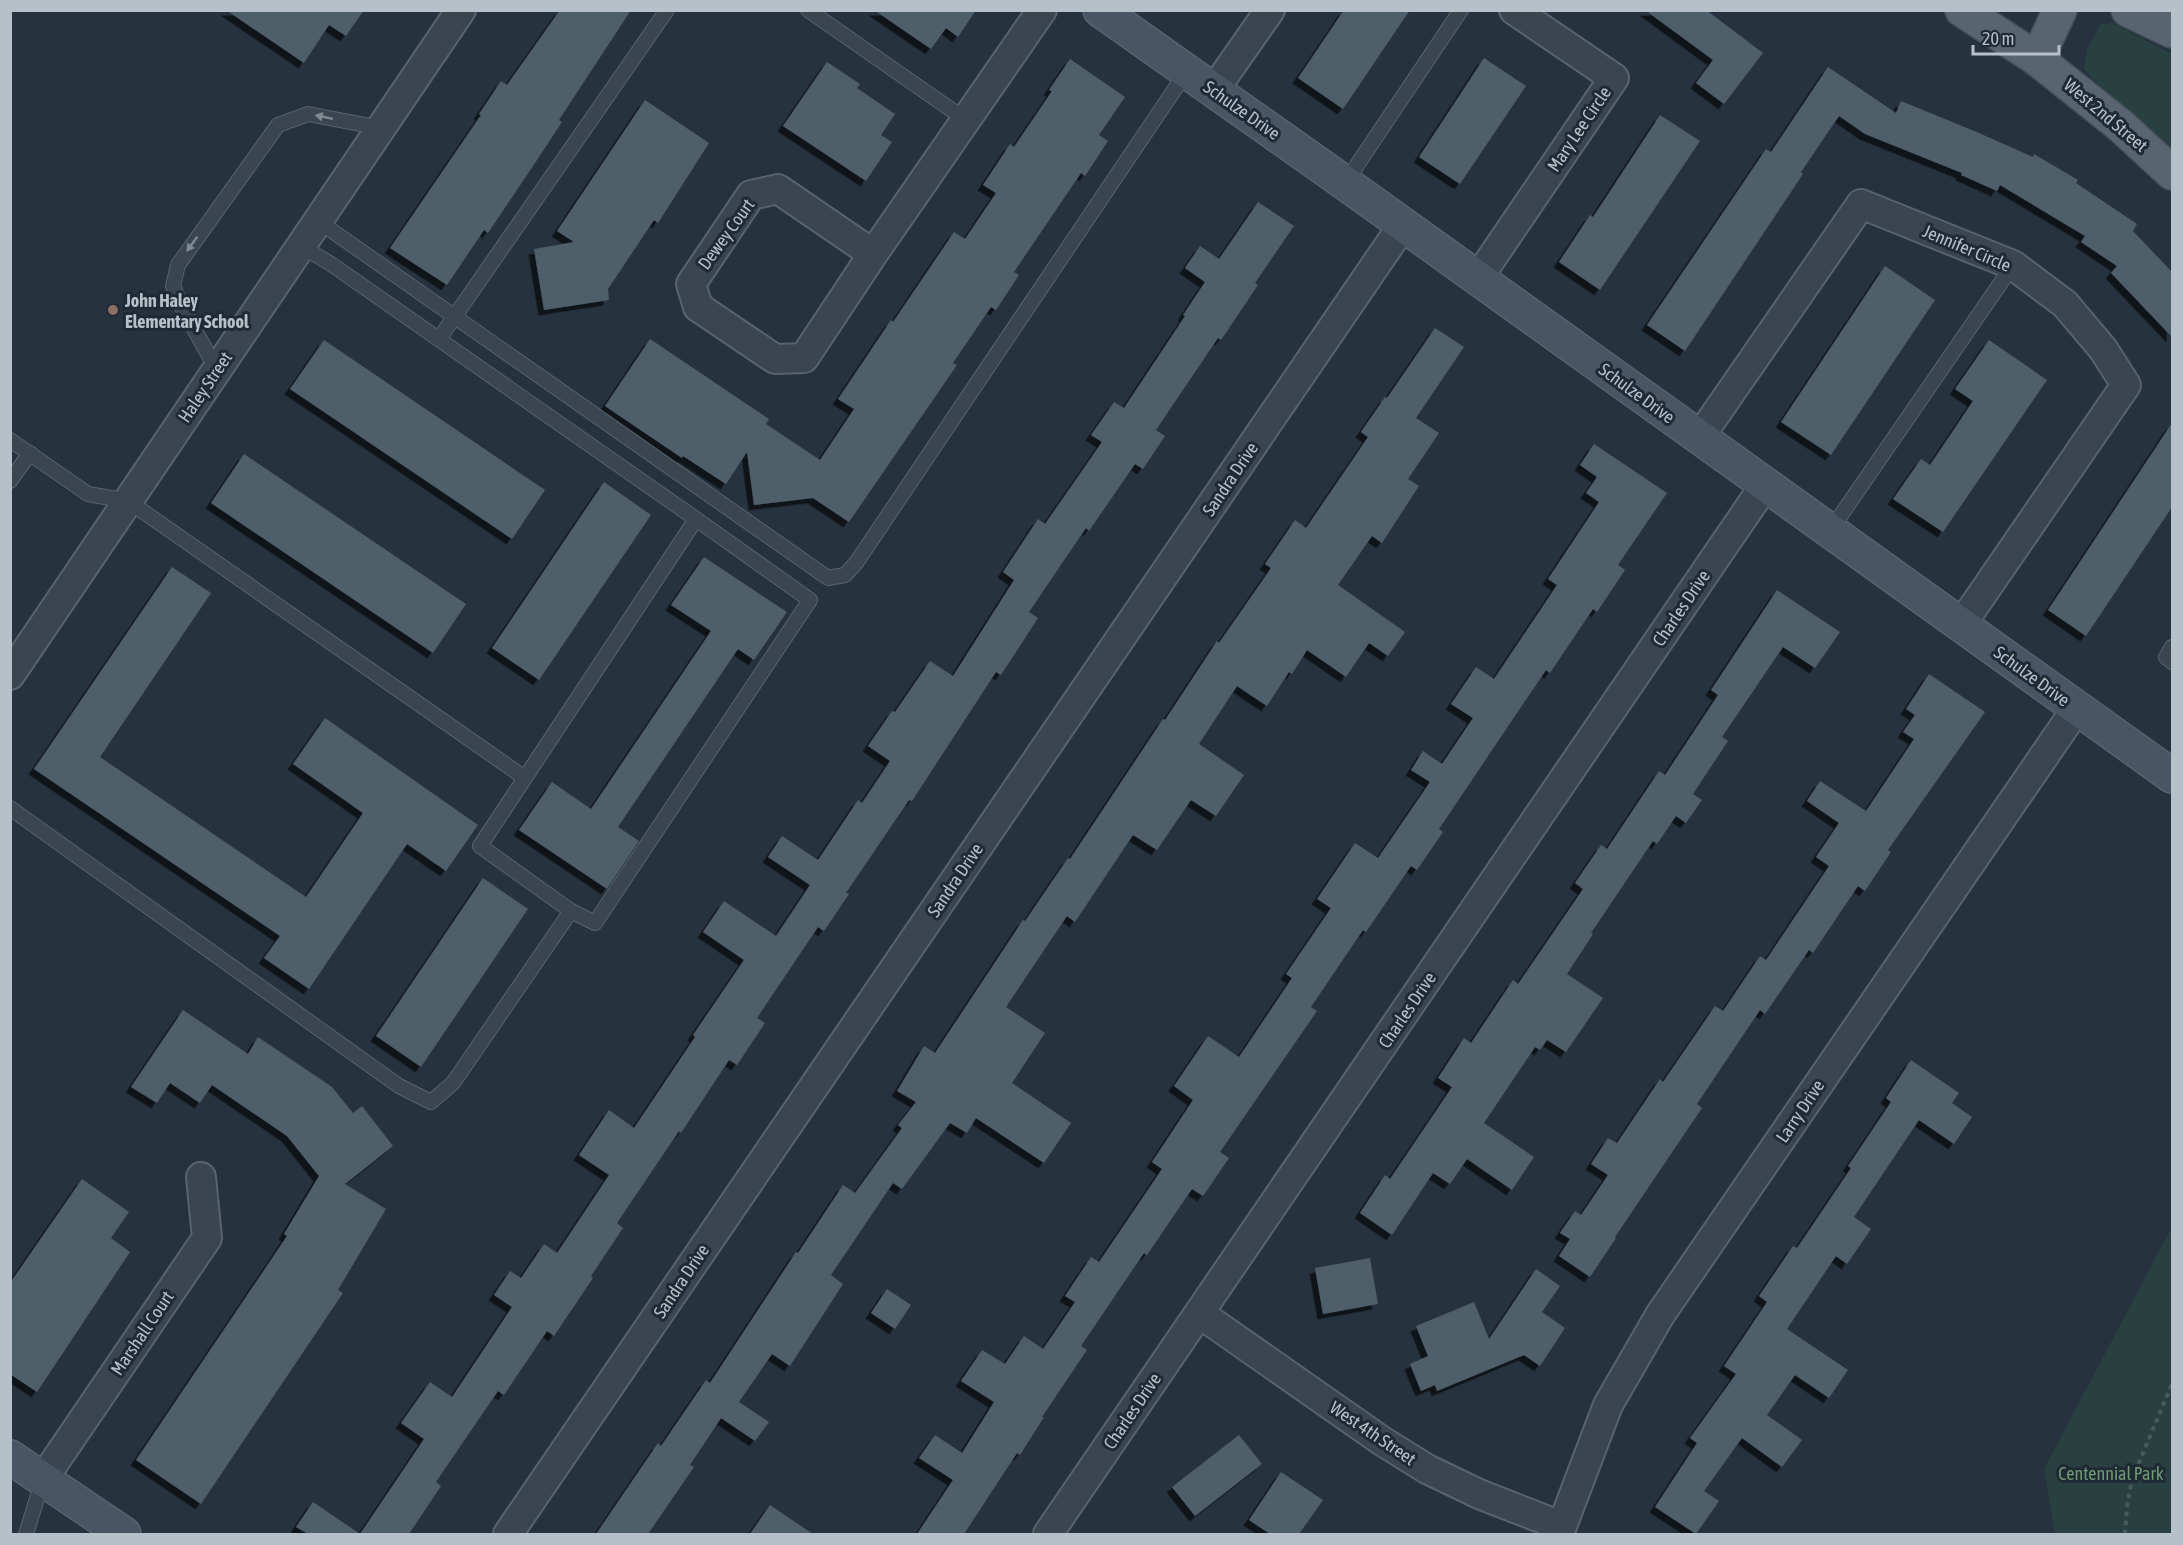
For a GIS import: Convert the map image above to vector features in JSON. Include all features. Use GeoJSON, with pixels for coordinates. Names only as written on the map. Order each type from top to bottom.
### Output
{"type":"FeatureCollection","features":[{"type":"Feature","properties":{"kind":"main road","name":"West 2nd Street"},"geometry":{"type":"LineString","coordinates":[[1962,10],[2037,59],[2121,126],[2172,173]]}},
{"type":"Feature","properties":{"kind":"main road"},"geometry":{"type":"LineString","coordinates":[[2037,59],[2060,10]]}},
{"type":"Feature","properties":{"kind":"main road"},"geometry":{"type":"LineString","coordinates":[[2128,10],[2172,31]]}},
{"type":"Feature","properties":{"kind":"street","name":"Haley Street"},"geometry":{"type":"LineString","coordinates":[[10,675],[461,10]]}},
{"type":"Feature","properties":{"kind":"street","name":"Dewey Court"},"geometry":{"type":"LineString","coordinates":[[873,254],[778,189],[751,195],[691,284],[698,307],[775,359],[804,358],[1042,10]]}},
{"type":"Feature","properties":{"kind":"street","name":"Schulze Drive"},"geometry":{"type":"LineString","coordinates":[[1100,10],[2172,776]]}},
{"type":"Feature","properties":{"kind":"street"},"geometry":{"type":"LineString","coordinates":[[1214,90],[1270,10]]}},
{"type":"Feature","properties":{"kind":"street","name":"Mary Lee Circle"},"geometry":{"type":"LineString","coordinates":[[1478,278],[1614,78],[1514,10]]}},
{"type":"Feature","properties":{"kind":"street","name":"Jennifer Circle"},"geometry":{"type":"LineString","coordinates":[[1699,438],[1861,204],[2013,265],[2065,304],[2103,349],[2126,385],[1961,625]]}},
{"type":"Feature","properties":{"kind":"street","name":"Sandra Drive"},"geometry":{"type":"LineString","coordinates":[[508,1534],[1403,225]]}},
{"type":"Feature","properties":{"kind":"street","name":"Charles Drive"},"geometry":{"type":"LineString","coordinates":[[1048,1534],[1765,485]]}},
{"type":"Feature","properties":{"kind":"street","name":"Larry Drive"},"geometry":{"type":"LineString","coordinates":[[1560,1530],[1608,1405],[1660,1315],[2077,708]]}},
{"type":"Feature","properties":{"kind":"street","name":"Marshall Court"},"geometry":{"type":"LineString","coordinates":[[43,1479],[207,1238],[201,1177]]}},
{"type":"Feature","properties":{"kind":"street","name":"West 4th Street"},"geometry":{"type":"LineString","coordinates":[[1199,1313],[1427,1470],[1560,1530]]}},
{"type":"Feature","properties":{"kind":"street"},"geometry":{"type":"LineString","coordinates":[[10,1457],[124,1534]]}},
{"type":"Feature","properties":{"kind":"lane"},"geometry":{"type":"LineString","coordinates":[[439,339],[667,10]]}},
{"type":"Feature","properties":{"kind":"lane"},"geometry":{"type":"LineString","coordinates":[[808,10],[966,120]]}},
{"type":"Feature","properties":{"kind":"lane"},"geometry":{"type":"LineString","coordinates":[[1345,183],[1461,10]]}},
{"type":"Feature","properties":{"kind":"lane"},"geometry":{"type":"LineString","coordinates":[[318,221],[828,578],[845,575],[856,563],[1187,71]]}},
{"type":"Feature","properties":{"kind":"lane"},"geometry":{"type":"LineString","coordinates":[[217,370],[183,309],[173,286],[178,265],[278,125],[308,114],[381,128]]}},
{"type":"Feature","properties":{"kind":"lane"},"geometry":{"type":"LineString","coordinates":[[301,246],[331,264],[439,339],[696,519],[810,600],[595,923],[571,911],[480,846],[696,519]]}},
{"type":"Feature","properties":{"kind":"lane"},"geometry":{"type":"LineString","coordinates":[[1830,531],[2013,265]]}},
{"type":"Feature","properties":{"kind":"lane"},"geometry":{"type":"LineString","coordinates":[[10,440],[88,494],[128,501],[525,778]]}},
{"type":"Feature","properties":{"kind":"lane"},"geometry":{"type":"LineString","coordinates":[[10,481],[30,453]]}},
{"type":"Feature","properties":{"kind":"lane"},"geometry":{"type":"LineString","coordinates":[[2172,647],[2166,657],[2172,662]]}},
{"type":"Feature","properties":{"kind":"lane"},"geometry":{"type":"LineString","coordinates":[[10,808],[399,1086],[432,1102],[453,1083],[571,911]]}},
{"type":"Feature","properties":{"kind":"lane"},"geometry":{"type":"LineString","coordinates":[[26,1534],[43,1479]]}},
{"type":"Feature","properties":{"kind":"path"},"geometry":{"type":"LineString","coordinates":[[2126,1534],[2127,1506],[2132,1479],[2172,1384]]}},
{"type":"Feature","properties":{"kind":"green space"},"geometry":{"type":"Polygon","coordinates":[[[2113,23],[2172,54],[2172,149],[2099,86],[2084,69],[2087,49],[2101,24],[2113,23]]]}},
{"type":"Feature","properties":{"kind":"green space","name":"Centennial Park"},"geometry":{"type":"Polygon","coordinates":[[[2172,1227],[2172,1534],[2055,1534],[2044,1469],[2172,1227]]]}},
{"type":"Feature","properties":{"kind":"building"},"geometry":{"type":"Polygon","coordinates":[[[226,10],[364,10],[346,36],[329,25],[304,63],[226,10]]]}},
{"type":"Feature","properties":{"kind":"building"},"geometry":{"type":"Polygon","coordinates":[[[560,10],[631,10],[559,120],[562,122],[533,166],[488,233],[484,230],[447,285],[390,248],[481,115],[479,114],[501,81],[507,85],[560,10]]]}},
{"type":"Feature","properties":{"kind":"building"},"geometry":{"type":"Polygon","coordinates":[[[874,10],[976,10],[958,37],[946,28],[931,49],[874,10]]]}},
{"type":"Feature","properties":{"kind":"building"},"geometry":{"type":"Polygon","coordinates":[[[1344,10],[1410,10],[1343,109],[1298,78],[1344,10]]]}},
{"type":"Feature","properties":{"kind":"building"},"geometry":{"type":"Polygon","coordinates":[[[1645,10],[1706,10],[1763,53],[1724,104],[1696,83],[1713,60],[1645,10]]]}},
{"type":"Feature","properties":{"kind":"building"},"geometry":{"type":"Polygon","coordinates":[[[1484,58],[1526,86],[1460,184],[1419,157],[1484,58]]]}},
{"type":"Feature","properties":{"kind":"building"},"geometry":{"type":"Polygon","coordinates":[[[1070,59],[1125,97],[1099,135],[1108,141],[1085,176],[1081,173],[1014,272],[1019,275],[996,310],[991,307],[953,363],[957,365],[849,522],[813,498],[754,505],[747,452],[726,484],[683,456],[682,458],[605,406],[650,339],[769,419],[766,424],[820,460],[854,409],[838,399],[954,232],[965,239],[996,193],[983,185],[1010,144],[1014,147],[1052,91],[1049,90],[1070,59]]]}},
{"type":"Feature","properties":{"kind":"building"},"geometry":{"type":"Polygon","coordinates":[[[827,62],[860,84],[857,88],[895,114],[881,135],[892,142],[866,181],[783,126],[827,62]]]}},
{"type":"Feature","properties":{"kind":"building"},"geometry":{"type":"Polygon","coordinates":[[[1828,67],[1896,113],[1901,101],[2033,157],[2034,154],[2078,180],[2076,183],[2137,224],[2133,231],[2172,272],[2172,337],[2111,273],[2117,266],[2081,242],[2085,236],[2000,185],[1997,191],[1961,175],[1962,173],[1865,134],[1839,116],[1685,351],[1647,325],[1766,149],[1771,152],[1828,67]]]}},
{"type":"Feature","properties":{"kind":"building"},"geometry":{"type":"Polygon","coordinates":[[[645,100],[709,143],[658,223],[654,220],[608,289],[609,300],[544,310],[534,249],[574,242],[557,231],[645,100]]]}},
{"type":"Feature","properties":{"kind":"building"},"geometry":{"type":"Polygon","coordinates":[[[1660,115],[1700,141],[1600,290],[1559,262],[1590,215],[1593,217],[1660,115]]]}},
{"type":"Feature","properties":{"kind":"building"},"geometry":{"type":"Polygon","coordinates":[[[1258,202],[1294,226],[1255,283],[1258,285],[1221,340],[1218,338],[1156,430],[1165,436],[1143,469],[1135,464],[1089,531],[1086,528],[1029,612],[1038,618],[1001,675],[996,672],[912,801],[909,800],[846,893],[849,894],[824,931],[818,927],[757,1018],[765,1023],[737,1065],[729,1060],[617,1223],[623,1228],[554,1336],[547,1331],[504,1395],[498,1391],[436,1482],[441,1486],[409,1534],[360,1534],[424,1439],[401,1423],[430,1382],[452,1397],[512,1307],[494,1295],[510,1271],[521,1278],[544,1244],[557,1253],[609,1175],[579,1155],[609,1110],[634,1128],[744,960],[703,932],[724,901],[776,936],[810,885],[768,857],[782,836],[818,860],[858,800],[862,803],[890,761],[868,746],[892,711],[895,712],[930,661],[953,676],[1014,580],[1003,572],[1038,519],[1045,524],[1102,442],[1091,435],[1114,402],[1124,408],[1205,282],[1185,268],[1200,246],[1219,259],[1258,202]]]}},
{"type":"Feature","properties":{"kind":"building"},"geometry":{"type":"Polygon","coordinates":[[[1885,266],[1935,300],[1831,455],[1781,422],[1885,266]]]}},
{"type":"Feature","properties":{"kind":"building"},"geometry":{"type":"Polygon","coordinates":[[[1435,328],[1464,347],[1416,418],[1439,433],[1408,479],[1419,486],[1382,543],[1372,536],[1338,585],[1405,632],[1388,656],[1369,643],[1346,677],[1307,650],[1292,674],[1289,672],[1267,706],[1237,686],[1199,744],[1244,775],[1216,816],[1191,800],[1157,850],[1133,835],[1075,922],[1067,916],[1006,1007],[1045,1033],[1012,1083],[1071,1123],[1044,1163],[976,1118],[967,1133],[950,1123],[902,1189],[893,1183],[831,1275],[843,1284],[790,1366],[772,1354],[739,1402],[769,1422],[755,1441],[721,1418],[690,1465],[694,1467],[648,1534],[596,1534],[658,1443],[661,1446],[706,1380],[710,1383],[843,1185],[855,1193],[902,1128],[898,1125],[916,1102],[897,1091],[924,1046],[935,1053],[1023,920],[1025,921],[1068,858],[1070,859],[1163,719],[1165,720],[1217,641],[1219,643],[1271,568],[1265,564],[1295,520],[1306,528],[1368,437],[1361,432],[1435,328]]]}},
{"type":"Feature","properties":{"kind":"building"},"geometry":{"type":"Polygon","coordinates":[[[324,340],[545,490],[512,539],[290,389],[324,340]]]}},
{"type":"Feature","properties":{"kind":"building"},"geometry":{"type":"Polygon","coordinates":[[[1989,340],[2047,380],[1943,532],[1893,499],[1921,459],[1930,465],[1973,401],[1955,389],[1989,340]]]}},
{"type":"Feature","properties":{"kind":"building"},"geometry":{"type":"Polygon","coordinates":[[[2172,423],[2172,507],[2086,636],[2048,610],[2172,423]]]}},
{"type":"Feature","properties":{"kind":"building"},"geometry":{"type":"Polygon","coordinates":[[[1594,444],[1667,493],[1618,565],[1625,570],[1597,612],[1593,609],[1550,673],[1546,670],[1439,829],[1443,832],[1417,870],[1411,866],[1366,932],[1363,930],[1311,1007],[1317,1011],[1220,1152],[1229,1158],[1203,1196],[1192,1189],[1147,1255],[1144,1253],[1081,1346],[1087,1350],[1042,1417],[1044,1417],[1020,1455],[1017,1453],[964,1534],[917,1534],[953,1480],[919,1458],[935,1435],[962,1453],[994,1402],[961,1381],[982,1350],[1005,1364],[1024,1336],[1043,1349],[1075,1302],[1065,1296],[1091,1257],[1099,1262],[1162,1169],[1152,1162],[1193,1100],[1174,1086],[1208,1036],[1239,1057],[1292,978],[1286,974],[1331,908],[1317,899],[1355,843],[1378,858],[1430,782],[1411,770],[1423,751],[1442,764],[1473,718],[1451,704],[1476,667],[1494,679],[1557,585],[1548,579],[1599,502],[1586,493],[1597,477],[1580,465],[1594,444]]]}},
{"type":"Feature","properties":{"kind":"building"},"geometry":{"type":"Polygon","coordinates":[[[244,454],[466,604],[433,653],[211,503],[244,454]]]}},
{"type":"Feature","properties":{"kind":"building"},"geometry":{"type":"Polygon","coordinates":[[[604,482],[651,515],[539,680],[492,648],[604,482]]]}},
{"type":"Feature","properties":{"kind":"building"},"geometry":{"type":"Polygon","coordinates":[[[704,557],[787,612],[754,660],[738,649],[618,827],[639,841],[607,889],[519,830],[552,782],[591,809],[711,631],[671,605],[704,557]]]}},
{"type":"Feature","properties":{"kind":"building"},"geometry":{"type":"Polygon","coordinates":[[[172,567],[211,593],[100,757],[306,897],[363,813],[293,764],[325,718],[478,825],[446,871],[407,844],[309,989],[264,958],[280,936],[34,769],[172,567]]]}},
{"type":"Feature","properties":{"kind":"building"},"geometry":{"type":"Polygon","coordinates":[[[1777,590],[1840,632],[1815,668],[1783,647],[1722,737],[1728,741],[1693,794],[1702,800],[1686,823],[1676,816],[1657,844],[1653,841],[1591,933],[1593,934],[1567,974],[1603,998],[1566,1052],[1547,1040],[1540,1050],[1535,1047],[1484,1123],[1534,1157],[1512,1190],[1467,1159],[1450,1184],[1433,1173],[1392,1235],[1360,1213],[1385,1175],[1390,1179],[1452,1087],[1438,1078],[1464,1038],[1471,1043],[1513,980],[1518,984],[1583,889],[1575,883],[1601,845],[1607,849],[1659,771],[1665,775],[1718,695],[1711,690],[1777,590]]]}},
{"type":"Feature","properties":{"kind":"building"},"geometry":{"type":"Polygon","coordinates":[[[1929,674],[1985,712],[1888,850],[1891,852],[1865,891],[1858,886],[1813,953],[1809,950],[1765,1014],[1760,1010],[1697,1104],[1702,1108],[1590,1277],[1559,1256],[1570,1239],[1560,1233],[1575,1211],[1581,1215],[1608,1175],[1591,1164],[1608,1138],[1617,1143],[1660,1079],[1663,1082],[1715,1006],[1723,1011],[1760,956],[1766,960],[1829,866],[1816,857],[1839,823],[1807,801],[1820,781],[1866,811],[1914,739],[1903,732],[1915,715],[1906,709],[1929,674]]]}},
{"type":"Feature","properties":{"kind":"building"},"geometry":{"type":"Polygon","coordinates":[[[483,878],[528,909],[421,1067],[376,1036],[483,878]]]}},
{"type":"Feature","properties":{"kind":"building"},"geometry":{"type":"Polygon","coordinates":[[[183,1010],[248,1054],[258,1037],[332,1087],[353,1113],[362,1106],[393,1146],[345,1184],[386,1209],[338,1290],[343,1293],[201,1504],[136,1460],[287,1236],[284,1234],[319,1176],[287,1136],[212,1085],[200,1103],[170,1083],[157,1103],[131,1087],[183,1010]]]}},
{"type":"Feature","properties":{"kind":"building"},"geometry":{"type":"Polygon","coordinates":[[[1911,1060],[1959,1093],[1952,1103],[1972,1117],[1954,1144],[1919,1120],[1854,1217],[1871,1229],[1847,1264],[1836,1256],[1787,1329],[1848,1370],[1829,1398],[1795,1375],[1767,1415],[1802,1440],[1782,1467],[1742,1438],[1704,1491],[1719,1501],[1696,1534],[1655,1507],[1697,1443],[1690,1438],[1736,1374],[1724,1366],[1767,1302],[1759,1296],[1793,1246],[1797,1248],[1851,1168],[1848,1166],[1891,1102],[1886,1098],[1911,1060]]]}},
{"type":"Feature","properties":{"kind":"building"},"geometry":{"type":"Polygon","coordinates":[[[82,1179],[129,1212],[111,1238],[130,1252],[37,1392],[10,1374],[10,1283],[82,1179]]]}},
{"type":"Feature","properties":{"kind":"building"},"geometry":{"type":"Polygon","coordinates":[[[1370,1258],[1378,1304],[1323,1314],[1315,1268],[1370,1258]]]}},
{"type":"Feature","properties":{"kind":"building"},"geometry":{"type":"Polygon","coordinates":[[[1536,1269],[1560,1286],[1542,1312],[1565,1328],[1540,1366],[1524,1355],[1437,1391],[1435,1385],[1421,1391],[1410,1364],[1428,1356],[1416,1326],[1474,1302],[1489,1339],[1536,1269]]]}},
{"type":"Feature","properties":{"kind":"building"},"geometry":{"type":"Polygon","coordinates":[[[887,1289],[911,1305],[895,1329],[871,1313],[887,1289]]]}},
{"type":"Feature","properties":{"kind":"building"},"geometry":{"type":"Polygon","coordinates":[[[1239,1435],[1262,1464],[1195,1516],[1172,1487],[1239,1435]]]}},
{"type":"Feature","properties":{"kind":"building"},"geometry":{"type":"Polygon","coordinates":[[[1281,1472],[1323,1500],[1299,1534],[1270,1534],[1249,1520],[1281,1472]]]}},
{"type":"Feature","properties":{"kind":"building"},"geometry":{"type":"Polygon","coordinates":[[[313,1502],[360,1534],[308,1534],[296,1527],[313,1502]]]}},
{"type":"Feature","properties":{"kind":"building"},"geometry":{"type":"Polygon","coordinates":[[[770,1505],[813,1534],[750,1534],[770,1505]]]}},
{"type":"Feature","properties":{"kind":"place","name":"John Haley Elementary School"},"geometry":{"type":"Point","coordinates":[113,310]}}]}
